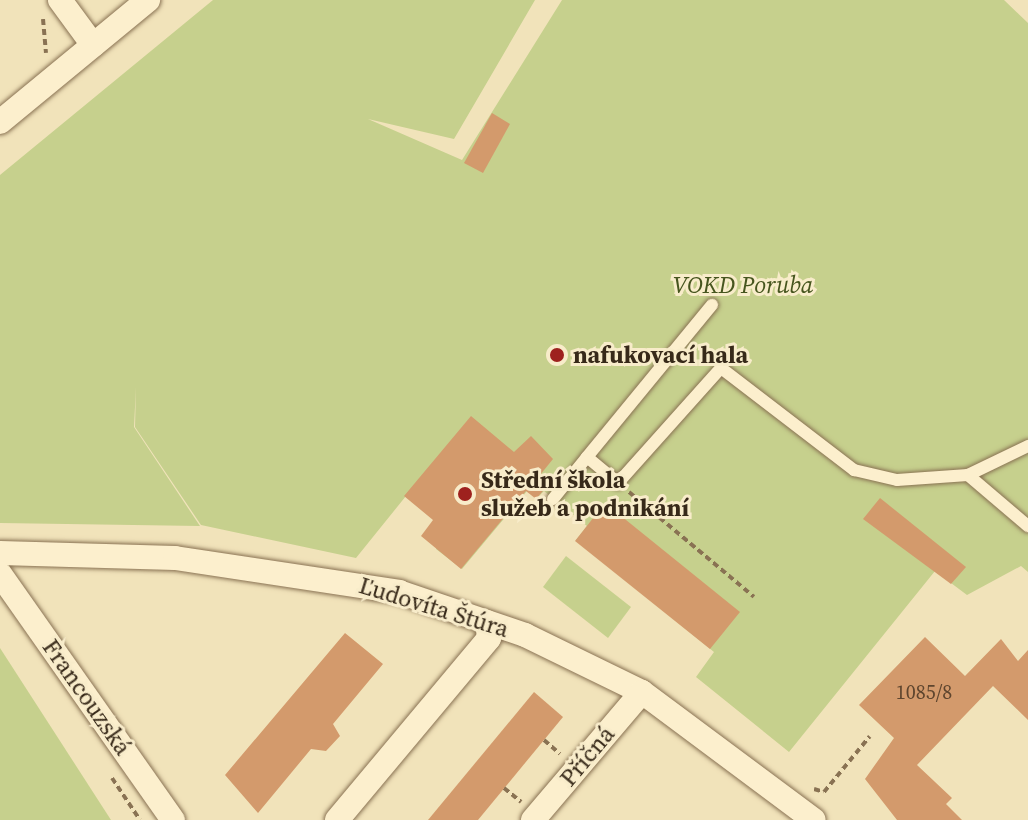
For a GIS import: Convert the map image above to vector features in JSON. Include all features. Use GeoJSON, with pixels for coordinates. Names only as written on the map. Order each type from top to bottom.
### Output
{"type":"FeatureCollection","features":[{"type":"Feature","properties":{"kind":"street"},"geometry":{"type":"LineString","coordinates":[[0,122],[148,0]]}},
{"type":"Feature","properties":{"kind":"street"},"geometry":{"type":"LineString","coordinates":[[52,3],[93,45]]}},
{"type":"Feature","properties":{"kind":"street","name":"Ľudovíta Štúra"},"geometry":{"type":"LineString","coordinates":[[0,553],[304,572],[399,592],[487,622],[642,692],[806,813]]}},
{"type":"Feature","properties":{"kind":"street","name":"Francouzská"},"geometry":{"type":"LineString","coordinates":[[0,574],[173,820]]}},
{"type":"Feature","properties":{"kind":"street"},"geometry":{"type":"LineString","coordinates":[[337,820],[489,638],[487,622]]}},
{"type":"Feature","properties":{"kind":"street","name":"Příčná"},"geometry":{"type":"LineString","coordinates":[[533,820],[642,692]]}},
{"type":"Feature","properties":{"kind":"lane"},"geometry":{"type":"LineString","coordinates":[[553,499],[712,305]]}},
{"type":"Feature","properties":{"kind":"lane"},"geometry":{"type":"LineString","coordinates":[[587,457],[618,483],[721,368],[854,470],[897,480],[968,475],[1028,446]]}},
{"type":"Feature","properties":{"kind":"lane"},"geometry":{"type":"LineString","coordinates":[[968,475],[1028,526]]}},
{"type":"Feature","properties":{"kind":"path"},"geometry":{"type":"LineString","coordinates":[[45,61],[49,30],[38,11],[52,3]]}},
{"type":"Feature","properties":{"kind":"path"},"geometry":{"type":"LineString","coordinates":[[618,483],[754,597]]}},
{"type":"Feature","properties":{"kind":"path"},"geometry":{"type":"LineString","coordinates":[[806,813],[810,788],[824,792],[870,736]]}},
{"type":"Feature","properties":{"kind":"green space","name":"VOKD Poruba"},"geometry":{"type":"Polygon","coordinates":[[[213,0],[535,0],[454,139],[368,119],[462,160],[562,0],[1004,0],[1028,23],[1028,572],[1021,566],[967,595],[935,571],[789,752],[696,677],[714,652],[576,540],[587,526],[544,491],[537,498],[527,491],[462,569],[436,549],[435,519],[406,496],[356,558],[201,525],[135,427],[136,387],[134,427],[200,526],[0,523],[0,175],[213,0]]]}},
{"type":"Feature","properties":{"kind":"green space"},"geometry":{"type":"Polygon","coordinates":[[[566,556],[631,607],[608,638],[543,587],[566,556]]]}},
{"type":"Feature","properties":{"kind":"green space"},"geometry":{"type":"Polygon","coordinates":[[[0,648],[111,820],[0,820],[0,648]]]}},
{"type":"Feature","properties":{"kind":"building"},"geometry":{"type":"Polygon","coordinates":[[[492,113],[510,124],[483,173],[464,163],[492,113]]]}},
{"type":"Feature","properties":{"kind":"building","name":"Střední škola služeb a podnikání"},"geometry":{"type":"Polygon","coordinates":[[[471,416],[514,452],[531,436],[553,459],[540,475],[550,482],[542,492],[536,499],[526,491],[461,569],[421,536],[433,520],[404,496],[471,416]]]}},
{"type":"Feature","properties":{"kind":"building"},"geometry":{"type":"Polygon","coordinates":[[[880,498],[966,567],[951,584],[863,519],[880,498]]]}},
{"type":"Feature","properties":{"kind":"building"},"geometry":{"type":"Polygon","coordinates":[[[605,503],[740,612],[710,649],[575,541],[605,503]]]}},
{"type":"Feature","properties":{"kind":"building"},"geometry":{"type":"Polygon","coordinates":[[[345,633],[383,664],[333,724],[340,736],[326,751],[311,749],[258,813],[225,775],[345,633]]]}},
{"type":"Feature","properties":{"kind":"building"},"geometry":{"type":"Polygon","coordinates":[[[925,637],[965,676],[1001,639],[1018,661],[1028,650],[1028,720],[993,686],[917,765],[952,798],[946,804],[962,820],[897,820],[865,779],[894,738],[859,705],[925,637]]]}},
{"type":"Feature","properties":{"kind":"building"},"geometry":{"type":"Polygon","coordinates":[[[534,692],[563,717],[478,820],[428,820],[534,692]]]}},
{"type":"Feature","properties":{"kind":"place","name":"nafukovací hala"},"geometry":{"type":"Point","coordinates":[557,355]}},
{"type":"Feature","properties":{"kind":"place","name":"Střední škola služeb a podnikání"},"geometry":{"type":"Point","coordinates":[465,494]}}]}
